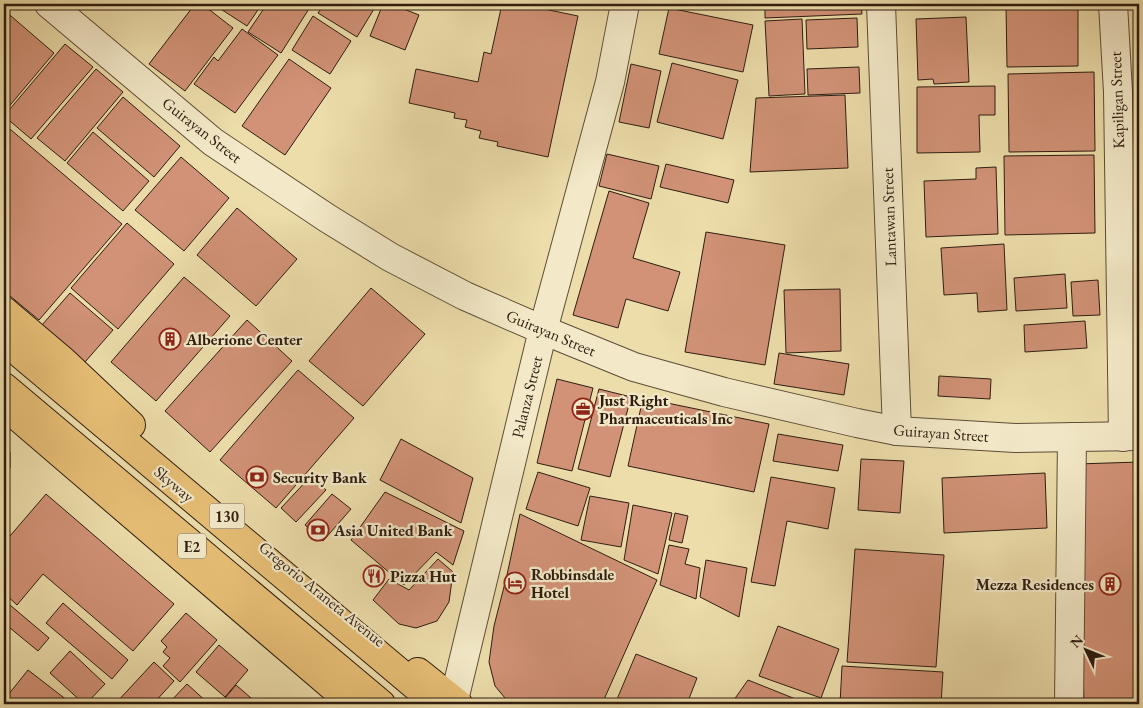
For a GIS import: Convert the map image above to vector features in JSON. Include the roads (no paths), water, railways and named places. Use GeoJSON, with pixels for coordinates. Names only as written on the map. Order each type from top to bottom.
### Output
{"type":"FeatureCollection","features":[{"type":"Feature","properties":{"kind":"main road"},"geometry":{"type":"LineString","coordinates":[[4,310],[63,361],[235,522]]}},
{"type":"Feature","properties":{"kind":"main road","name":"Gregorio Araneta Avenue"},"geometry":{"type":"LineString","coordinates":[[4,328],[450,703]]}},
{"type":"Feature","properties":{"kind":"main road","name":"Skyway"},"geometry":{"type":"LineString","coordinates":[[4,340],[450,703]]}},
{"type":"Feature","properties":{"kind":"main road","name":"E2"},"geometry":{"type":"LineString","coordinates":[[4,387],[381,704]]}},
{"type":"Feature","properties":{"kind":"main road"},"geometry":{"type":"LineString","coordinates":[[4,405],[353,704]]}},
{"type":"Feature","properties":{"kind":"street","name":"Guirayan Street"},"geometry":{"type":"LineString","coordinates":[[49,4],[213,142],[270,181],[390,257],[465,296],[634,368],[724,392],[857,423],[898,430],[1015,438],[1131,436]]}},
{"type":"Feature","properties":{"kind":"street","name":"Palanza Street"},"geometry":{"type":"LineString","coordinates":[[450,703],[543,330],[610,82],[625,4]]}},
{"type":"Feature","properties":{"kind":"street","name":"Lantawan Street"},"geometry":{"type":"LineString","coordinates":[[881,4],[898,430]]}},
{"type":"Feature","properties":{"kind":"street","name":"Kapiligan Street"},"geometry":{"type":"LineString","coordinates":[[1113,4],[1129,91],[1131,436]]}},
{"type":"Feature","properties":{"kind":"street"},"geometry":{"type":"LineString","coordinates":[[1070,704],[1072,437]]}},
{"type":"Feature","properties":{"kind":"place","name":"Alberione Center"},"geometry":{"type":"Point","coordinates":[170,339]}},
{"type":"Feature","properties":{"kind":"place","name":"Just Right Pharmaceuticals Inc"},"geometry":{"type":"Point","coordinates":[583,409]}},
{"type":"Feature","properties":{"kind":"place","name":"Security Bank"},"geometry":{"type":"Point","coordinates":[257,477]}},
{"type":"Feature","properties":{"kind":"place","name":"Asia United Bank"},"geometry":{"type":"Point","coordinates":[318,530]}},
{"type":"Feature","properties":{"kind":"place","name":"Pizza Hut"},"geometry":{"type":"Point","coordinates":[374,576]}},
{"type":"Feature","properties":{"kind":"place","name":"Robbinsdale Hotel"},"geometry":{"type":"Point","coordinates":[515,583]}},
{"type":"Feature","properties":{"kind":"place","name":"Mezza Residences"},"geometry":{"type":"Point","coordinates":[1110,584]}}]}
